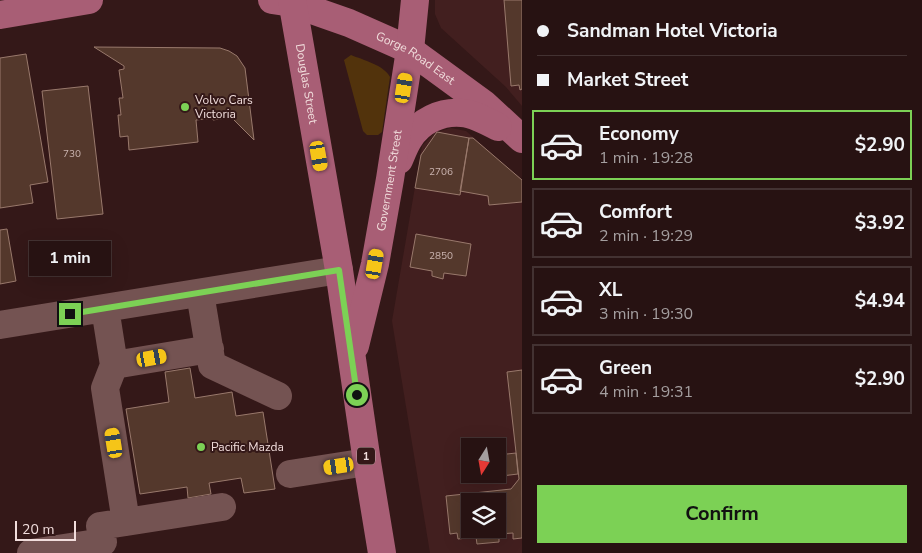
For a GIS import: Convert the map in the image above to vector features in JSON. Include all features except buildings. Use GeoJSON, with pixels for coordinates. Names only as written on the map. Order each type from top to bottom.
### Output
{"type":"FeatureCollection","features":[{"type":"Feature","properties":{"kind":"main road"},"geometry":{"type":"LineString","coordinates":[[0,15],[89,0]]}},
{"type":"Feature","properties":{"kind":"main road","name":"Government Street"},"geometry":{"type":"LineString","coordinates":[[351,359],[375,264],[390,179],[416,0]]}},
{"type":"Feature","properties":{"kind":"main road","name":"Gorge Road East"},"geometry":{"type":"LineString","coordinates":[[288,1],[349,23],[410,50],[484,104],[521,138]]}},
{"type":"Feature","properties":{"kind":"main road","name":"Douglas Street"},"geometry":{"type":"LineString","coordinates":[[288,1],[339,270],[351,359],[382,553]]}},
{"type":"Feature","properties":{"kind":"main road"},"geometry":{"type":"LineString","coordinates":[[390,179],[409,138],[424,121],[443,114],[463,113],[482,119],[521,138]]}},
{"type":"Feature","properties":{"kind":"street"},"geometry":{"type":"LineString","coordinates":[[0,325],[339,270]]}},
{"type":"Feature","properties":{"kind":"street"},"geometry":{"type":"LineString","coordinates":[[200,293],[212,365],[278,396]]}},
{"type":"Feature","properties":{"kind":"street"},"geometry":{"type":"LineString","coordinates":[[105,308],[114,365],[105,388],[126,522]]}},
{"type":"Feature","properties":{"kind":"street"},"geometry":{"type":"LineString","coordinates":[[114,365],[210,349]]}},
{"type":"Feature","properties":{"kind":"street"},"geometry":{"type":"LineString","coordinates":[[290,474],[367,462]]}},
{"type":"Feature","properties":{"kind":"street"},"geometry":{"type":"LineString","coordinates":[[31,553],[103,542],[100,526],[222,507]]}},
{"type":"Feature","properties":{"kind":"shaded area"},"geometry":{"type":"Polygon","coordinates":[[[435,0],[522,0],[522,106],[506,87],[441,28],[435,14],[435,0]]]}},
{"type":"Feature","properties":{"kind":"shaded area"},"geometry":{"type":"Polygon","coordinates":[[[351,55],[378,66],[390,77],[382,132],[378,135],[367,135],[363,131],[344,60],[351,55]]]}},
{"type":"Feature","properties":{"kind":"shaded area"},"geometry":{"type":"Polygon","coordinates":[[[451,128],[466,131],[522,180],[522,553],[430,553],[392,321],[422,146],[434,133],[451,128]]]}},
{"type":"Feature","properties":{"kind":"place","name":"Volvo Cars Victoria"},"geometry":{"type":"Point","coordinates":[185,107]}},
{"type":"Feature","properties":{"kind":"place","name":"Pacific Mazda"},"geometry":{"type":"Point","coordinates":[201,447]}},
{"type":"Feature","properties":{"kind":"route"},"geometry":{"type":"LineString","coordinates":[[70,314],[339,270],[357,395]]}}]}
